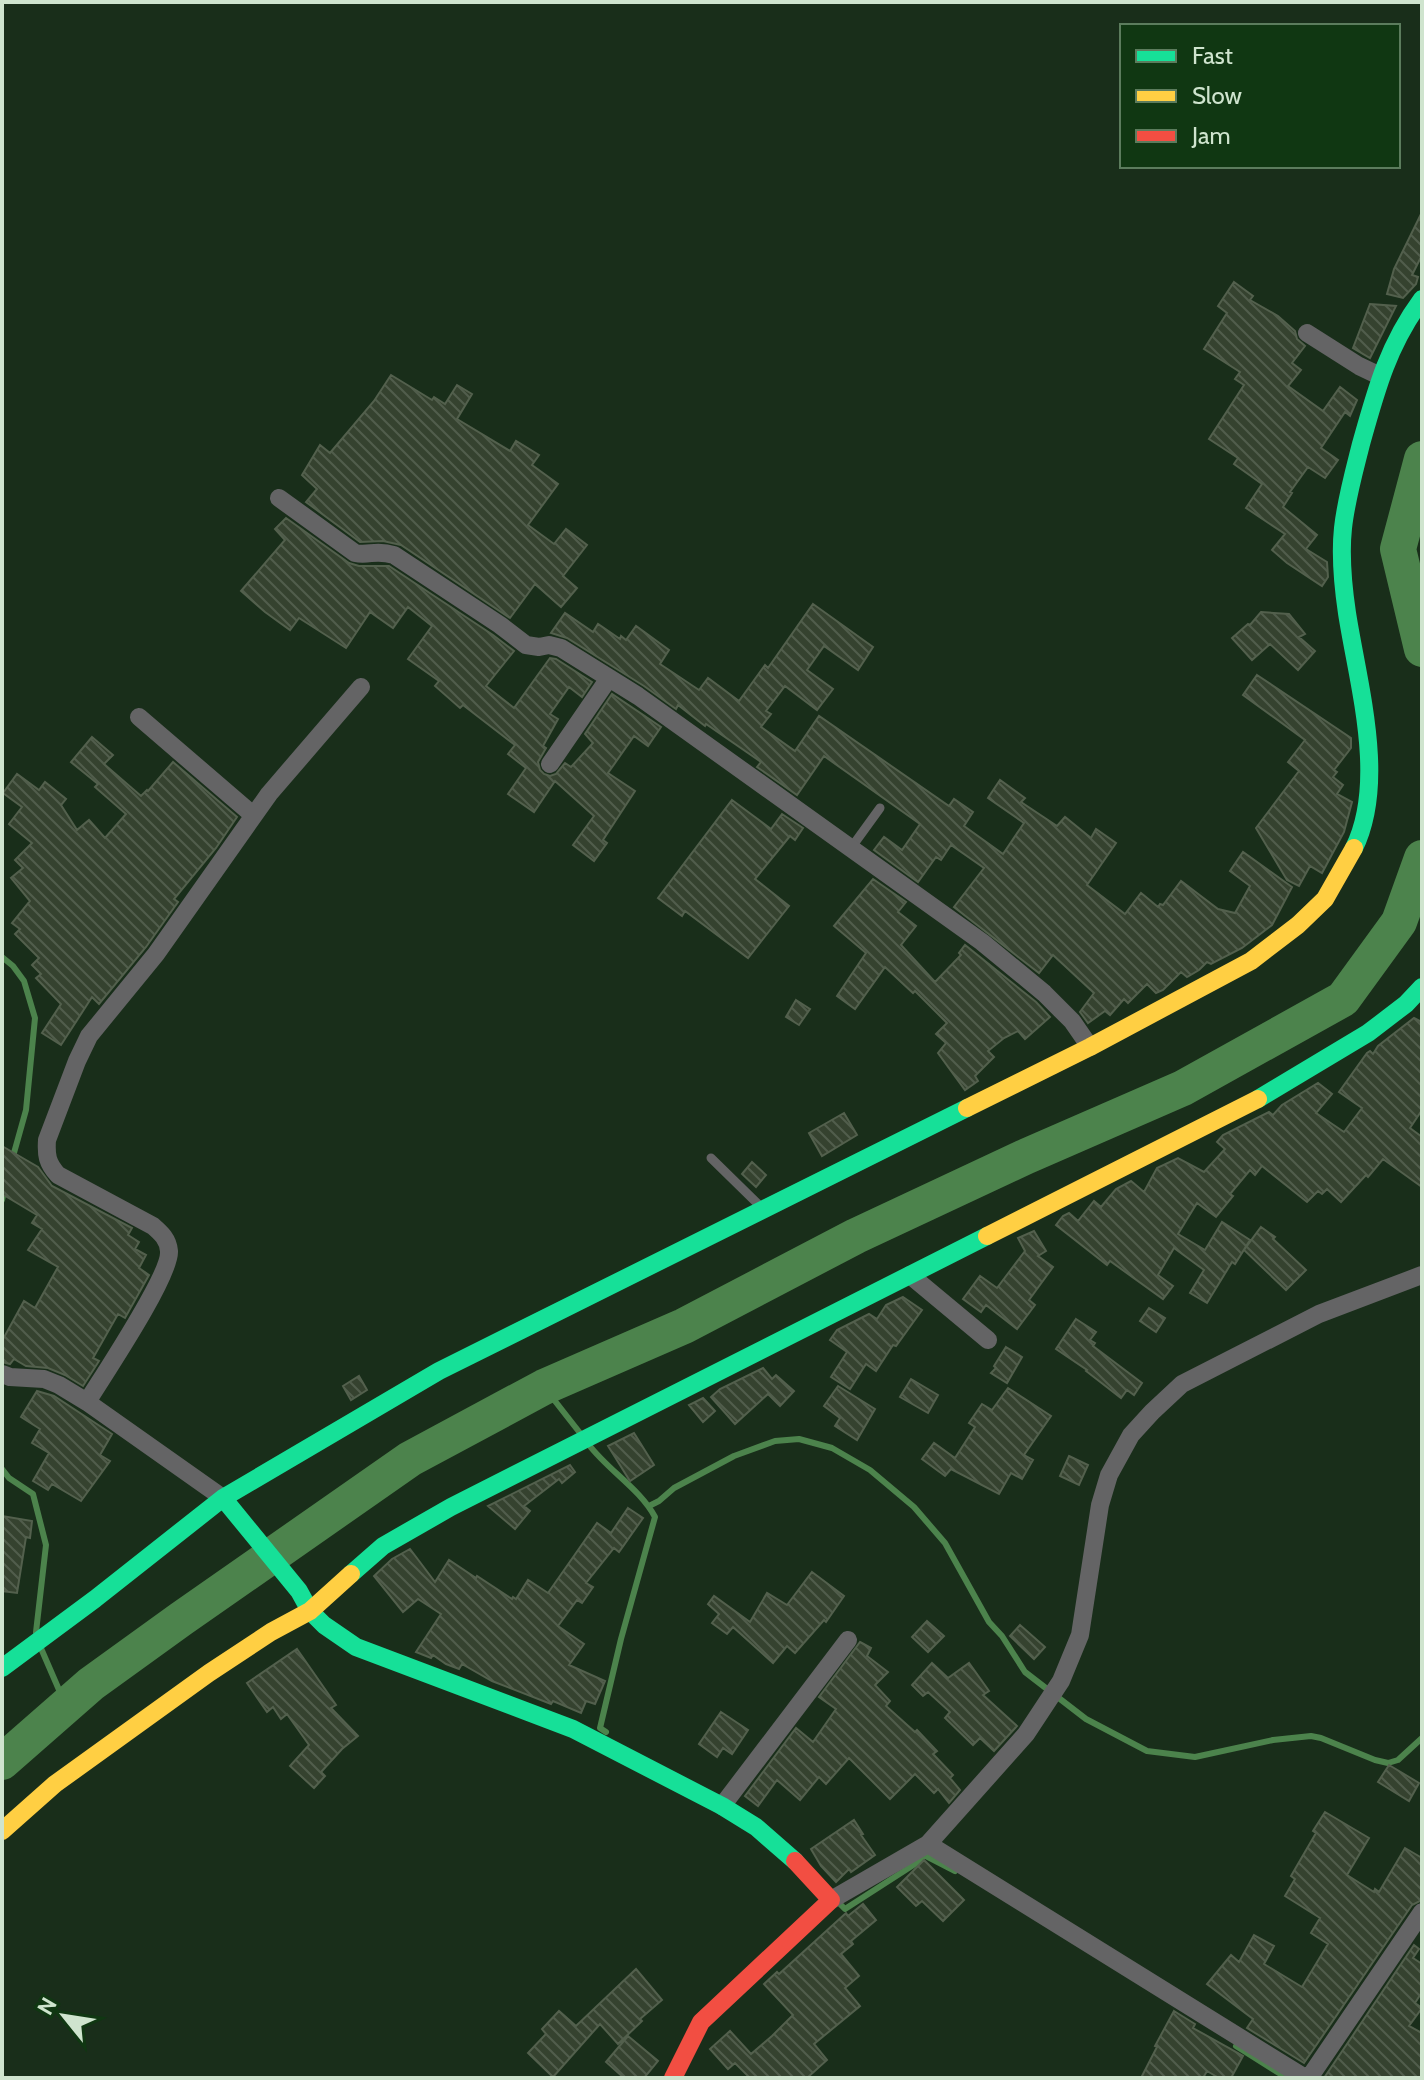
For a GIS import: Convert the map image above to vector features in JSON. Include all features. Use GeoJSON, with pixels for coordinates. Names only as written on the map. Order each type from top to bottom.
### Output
{"type":"FeatureCollection","features":[{"type":"Feature","properties":{"kind":"street"},"geometry":{"type":"LineString","coordinates":[[4,1667],[228,1504],[439,1371],[1090,1047],[1251,961],[1298,925],[1325,899],[1359,838],[1370,780],[1365,719],[1347,611],[1343,529],[1354,470],[1380,376],[1395,342],[1422,299]]}},
{"type":"Feature","properties":{"kind":"street"},"geometry":{"type":"LineString","coordinates":[[1307,333],[1380,376]]}},
{"type":"Feature","properties":{"kind":"street"},"geometry":{"type":"LineString","coordinates":[[279,498],[351,551],[360,554],[381,551],[394,555],[526,645],[561,648],[638,696],[982,942],[1044,993],[1072,1021],[1090,1047]]}},
{"type":"Feature","properties":{"kind":"street"},"geometry":{"type":"LineString","coordinates":[[550,764],[609,678]]}},
{"type":"Feature","properties":{"kind":"street"},"geometry":{"type":"LineString","coordinates":[[87,1402],[147,1304],[170,1253],[163,1235],[153,1226],[58,1175],[48,1164],[47,1140],[77,1061],[89,1036],[156,954],[253,815],[361,687]]}},
{"type":"Feature","properties":{"kind":"street"},"geometry":{"type":"LineString","coordinates":[[139,717],[253,815]]}},
{"type":"Feature","properties":{"kind":"street"},"geometry":{"type":"LineString","coordinates":[[2,1831],[55,1784],[197,1682],[271,1632],[310,1611],[383,1546],[451,1507],[1265,1096],[1365,1035],[1422,987]]}},
{"type":"Feature","properties":{"kind":"street"},"geometry":{"type":"LineString","coordinates":[[910,1275],[988,1340]]}},
{"type":"Feature","properties":{"kind":"street"},"geometry":{"type":"LineString","coordinates":[[673,2078],[701,2022],[714,2008],[831,1900],[928,1844],[1026,1734],[1061,1681],[1080,1635],[1100,1505],[1109,1475],[1131,1435],[1152,1412],[1182,1384],[1319,1314],[1422,1275]]}},
{"type":"Feature","properties":{"kind":"street"},"geometry":{"type":"LineString","coordinates":[[2,1374],[44,1379],[59,1385],[228,1504],[299,1591],[310,1611],[356,1647],[573,1729],[722,1806],[756,1827],[794,1860],[831,1900]]}},
{"type":"Feature","properties":{"kind":"street"},"geometry":{"type":"LineString","coordinates":[[722,1806],[848,1640]]}},
{"type":"Feature","properties":{"kind":"street"},"geometry":{"type":"LineString","coordinates":[[928,1844],[1307,2078],[1422,1912]]}},
{"type":"Feature","properties":{"kind":"lane"},"geometry":{"type":"LineString","coordinates":[[851,848],[880,808]]}},
{"type":"Feature","properties":{"kind":"lane"},"geometry":{"type":"LineString","coordinates":[[711,1158],[763,1210]]}},
{"type":"Feature","properties":{"kind":"building"},"geometry":{"type":"Polygon","coordinates":[[[1422,212],[1422,255],[1412,275],[1418,277],[1416,284],[1403,298],[1387,294],[1394,269],[1422,212]]]}},
{"type":"Feature","properties":{"kind":"building"},"geometry":{"type":"Polygon","coordinates":[[[1234,282],[1253,296],[1250,300],[1278,316],[1295,331],[1297,339],[1305,346],[1292,363],[1301,370],[1288,386],[1323,411],[1340,387],[1357,400],[1350,416],[1345,412],[1321,448],[1338,460],[1325,478],[1308,467],[1283,507],[1317,535],[1306,549],[1327,562],[1328,577],[1322,586],[1272,550],[1285,534],[1246,508],[1262,484],[1234,464],[1238,458],[1209,439],[1244,385],[1235,379],[1240,372],[1204,349],[1227,313],[1218,306],[1234,282]]]}},
{"type":"Feature","properties":{"kind":"building"},"geometry":{"type":"Polygon","coordinates":[[[1370,304],[1396,306],[1370,358],[1353,348],[1370,304]]]}},
{"type":"Feature","properties":{"kind":"building"},"geometry":{"type":"Polygon","coordinates":[[[391,375],[432,400],[434,397],[445,404],[457,385],[472,394],[457,419],[510,451],[516,441],[539,455],[532,465],[558,484],[528,525],[554,544],[566,529],[587,545],[563,576],[577,588],[561,607],[535,584],[510,618],[401,545],[383,541],[360,542],[306,502],[317,489],[302,475],[320,445],[330,453],[374,401],[391,375]]]}},
{"type":"Feature","properties":{"kind":"building"},"geometry":{"type":"Polygon","coordinates":[[[286,518],[349,563],[389,566],[514,651],[486,686],[514,708],[550,658],[592,682],[582,697],[569,687],[550,714],[558,719],[538,762],[544,774],[556,774],[565,763],[571,767],[593,743],[585,734],[612,694],[661,727],[648,746],[634,736],[608,773],[635,791],[603,840],[607,843],[594,861],[573,845],[594,816],[555,781],[534,812],[508,794],[526,768],[508,754],[515,745],[463,705],[460,708],[435,686],[439,681],[408,659],[432,626],[408,607],[393,628],[370,612],[346,648],[299,618],[290,630],[241,591],[285,540],[275,529],[286,518]]]}},
{"type":"Feature","properties":{"kind":"building"},"geometry":{"type":"Polygon","coordinates":[[[813,604],[873,647],[858,670],[824,646],[807,670],[833,689],[817,710],[785,686],[766,711],[771,714],[761,727],[795,751],[819,716],[949,806],[954,799],[973,812],[964,826],[1003,854],[1024,823],[988,798],[1000,780],[1025,798],[1021,802],[1057,826],[1065,817],[1091,838],[1096,829],[1116,843],[1087,885],[1125,914],[1141,893],[1158,907],[1163,905],[1181,881],[1218,909],[1235,913],[1250,886],[1230,871],[1243,852],[1292,887],[1272,925],[1242,948],[1211,964],[1207,962],[1187,977],[1181,972],[1163,990],[1156,993],[1147,984],[1128,1003],[1124,999],[1110,1015],[1105,1011],[1088,1023],[1080,1012],[1094,993],[1053,955],[1039,973],[954,907],[984,868],[951,845],[941,860],[936,857],[918,882],[874,850],[884,837],[902,850],[920,824],[824,756],[797,795],[757,767],[761,762],[678,705],[676,709],[567,638],[551,633],[565,613],[593,632],[598,624],[620,639],[621,636],[626,640],[636,626],[669,650],[660,664],[699,690],[708,678],[739,701],[765,665],[768,668],[813,604]]]}},
{"type":"Feature","properties":{"kind":"building"},"geometry":{"type":"Polygon","coordinates":[[[1261,612],[1289,614],[1305,634],[1299,637],[1315,651],[1298,670],[1270,644],[1252,660],[1232,638],[1261,612]]]}},
{"type":"Feature","properties":{"kind":"building"},"geometry":{"type":"Polygon","coordinates":[[[1257,675],[1351,738],[1351,748],[1334,770],[1337,772],[1333,777],[1343,785],[1337,794],[1352,802],[1344,832],[1322,873],[1310,866],[1299,886],[1287,880],[1256,828],[1299,771],[1288,762],[1305,740],[1243,695],[1257,675]]]}},
{"type":"Feature","properties":{"kind":"building"},"geometry":{"type":"Polygon","coordinates":[[[92,737],[113,755],[104,764],[141,796],[173,762],[237,817],[174,899],[178,902],[146,947],[99,1004],[92,997],[61,1045],[42,1033],[61,1004],[36,978],[41,974],[32,965],[39,958],[15,934],[20,929],[12,923],[30,901],[11,878],[23,868],[15,860],[32,843],[9,824],[22,807],[3,793],[17,774],[39,790],[45,782],[66,799],[61,805],[77,830],[89,820],[105,838],[126,814],[95,787],[98,784],[71,762],[92,737]]]}},
{"type":"Feature","properties":{"kind":"building"},"geometry":{"type":"Polygon","coordinates":[[[732,800],[771,829],[782,814],[803,828],[795,840],[790,836],[755,879],[789,906],[748,958],[685,911],[682,916],[658,898],[732,800]]]}},
{"type":"Feature","properties":{"kind":"building"},"geometry":{"type":"Polygon","coordinates":[[[873,879],[906,902],[898,912],[916,926],[901,945],[935,982],[961,955],[959,953],[965,945],[1050,1017],[1025,1039],[1018,1031],[988,1051],[994,1057],[975,1076],[978,1081],[965,1090],[938,1053],[946,1043],[936,1034],[947,1023],[885,967],[855,1009],[837,996],[866,953],[834,926],[873,879]]]}},
{"type":"Feature","properties":{"kind":"building"},"geometry":{"type":"Polygon","coordinates":[[[796,1000],[810,1009],[799,1025],[786,1017],[796,1000]]]}},
{"type":"Feature","properties":{"kind":"building"},"geometry":{"type":"Polygon","coordinates":[[[1414,1018],[1422,1022],[1422,1110],[1410,1128],[1422,1137],[1422,1187],[1383,1159],[1341,1202],[1327,1189],[1322,1194],[1318,1191],[1307,1202],[1262,1166],[1255,1175],[1250,1170],[1216,1217],[1197,1203],[1178,1234],[1205,1250],[1222,1222],[1250,1240],[1235,1264],[1232,1262],[1207,1303],[1190,1293],[1204,1270],[1174,1248],[1158,1275],[1173,1286],[1163,1299],[1110,1261],[1107,1265],[1056,1225],[1069,1213],[1078,1221],[1094,1201],[1101,1207],[1116,1189],[1131,1181],[1144,1192],[1157,1168],[1178,1158],[1204,1172],[1225,1149],[1217,1142],[1223,1135],[1269,1112],[1273,1115],[1282,1105],[1318,1083],[1332,1094],[1316,1113],[1344,1132],[1362,1108],[1339,1092],[1367,1053],[1370,1051],[1373,1054],[1378,1046],[1414,1018]]]}},
{"type":"Feature","properties":{"kind":"building"},"geometry":{"type":"Polygon","coordinates":[[[844,1113],[857,1135],[822,1156],[809,1133],[844,1113]]]}},
{"type":"Feature","properties":{"kind":"building"},"geometry":{"type":"Polygon","coordinates":[[[2,1146],[38,1167],[52,1186],[132,1228],[128,1235],[139,1242],[135,1249],[146,1255],[139,1268],[149,1275],[125,1318],[118,1314],[93,1358],[99,1361],[83,1386],[48,1368],[26,1366],[14,1359],[10,1364],[2,1362],[2,1341],[24,1301],[35,1308],[58,1267],[28,1250],[42,1229],[32,1223],[37,1215],[2,1194],[2,1146]]]}},
{"type":"Feature","properties":{"kind":"building"},"geometry":{"type":"Polygon","coordinates":[[[752,1162],[766,1175],[756,1187],[742,1174],[752,1162]]]}},
{"type":"Feature","properties":{"kind":"building"},"geometry":{"type":"Polygon","coordinates":[[[1261,1227],[1275,1237],[1273,1239],[1306,1270],[1286,1290],[1244,1250],[1261,1227]]]}},
{"type":"Feature","properties":{"kind":"building"},"geometry":{"type":"Polygon","coordinates":[[[1034,1231],[1046,1251],[1038,1256],[1053,1267],[1029,1300],[1035,1305],[1017,1329],[986,1305],[981,1312],[963,1299],[980,1276],[997,1288],[1025,1251],[1018,1238],[1034,1231]]]}},
{"type":"Feature","properties":{"kind":"building"},"geometry":{"type":"Polygon","coordinates":[[[903,1297],[922,1310],[876,1371],[866,1364],[850,1389],[831,1377],[847,1352],[830,1340],[837,1330],[869,1314],[877,1319],[886,1305],[903,1297]]]}},
{"type":"Feature","properties":{"kind":"building"},"geometry":{"type":"Polygon","coordinates":[[[1149,1308],[1165,1318],[1156,1332],[1140,1321],[1149,1308]]]}},
{"type":"Feature","properties":{"kind":"building"},"geometry":{"type":"Polygon","coordinates":[[[1076,1319],[1096,1332],[1090,1340],[1095,1343],[1093,1346],[1142,1383],[1134,1395],[1127,1390],[1121,1398],[1056,1349],[1076,1319]]]}},
{"type":"Feature","properties":{"kind":"building"},"geometry":{"type":"Polygon","coordinates":[[[1006,1347],[1022,1357],[1007,1383],[991,1373],[1006,1347]]]}},
{"type":"Feature","properties":{"kind":"building"},"geometry":{"type":"Polygon","coordinates":[[[763,1368],[772,1379],[776,1375],[794,1391],[780,1406],[768,1394],[735,1424],[711,1397],[720,1389],[763,1368]]]}},
{"type":"Feature","properties":{"kind":"building"},"geometry":{"type":"Polygon","coordinates":[[[359,1376],[367,1390],[351,1400],[343,1386],[359,1376]]]}},
{"type":"Feature","properties":{"kind":"building"},"geometry":{"type":"Polygon","coordinates":[[[911,1379],[938,1395],[928,1413],[900,1397],[911,1379]]]}},
{"type":"Feature","properties":{"kind":"building"},"geometry":{"type":"Polygon","coordinates":[[[838,1386],[875,1409],[857,1440],[835,1426],[840,1418],[824,1406],[838,1386]]]}},
{"type":"Feature","properties":{"kind":"building"},"geometry":{"type":"Polygon","coordinates":[[[1008,1388],[1051,1416],[1024,1455],[1033,1460],[1022,1479],[1011,1473],[999,1494],[951,1469],[945,1476],[922,1459],[934,1443],[955,1458],[975,1427],[969,1423],[982,1404],[992,1410],[1008,1388]]]}},
{"type":"Feature","properties":{"kind":"building"},"geometry":{"type":"Polygon","coordinates":[[[37,1391],[54,1396],[112,1434],[100,1455],[110,1461],[81,1501],[52,1484],[48,1490],[33,1481],[49,1453],[32,1443],[40,1429],[21,1417],[37,1391]]]}},
{"type":"Feature","properties":{"kind":"building"},"geometry":{"type":"Polygon","coordinates":[[[703,1398],[715,1411],[703,1422],[689,1405],[703,1398]]]}},
{"type":"Feature","properties":{"kind":"building"},"geometry":{"type":"Polygon","coordinates":[[[634,1433],[654,1465],[630,1481],[608,1446],[634,1433]]]}},
{"type":"Feature","properties":{"kind":"building"},"geometry":{"type":"Polygon","coordinates":[[[1069,1456],[1088,1465],[1079,1485],[1060,1476],[1069,1456]]]}},
{"type":"Feature","properties":{"kind":"building"},"geometry":{"type":"Polygon","coordinates":[[[570,1465],[575,1472],[562,1483],[559,1479],[524,1506],[530,1511],[515,1529],[488,1506],[570,1465]]]}},
{"type":"Feature","properties":{"kind":"building"},"geometry":{"type":"Polygon","coordinates":[[[628,1508],[643,1518],[619,1552],[614,1548],[586,1583],[593,1587],[582,1603],[577,1600],[558,1626],[584,1644],[569,1665],[605,1681],[595,1704],[586,1701],[581,1713],[492,1681],[462,1664],[459,1669],[433,1655],[431,1658],[416,1652],[441,1614],[418,1599],[403,1612],[374,1576],[392,1559],[410,1549],[435,1582],[449,1560],[512,1599],[516,1599],[528,1580],[548,1593],[597,1523],[611,1533],[628,1508]]]}},
{"type":"Feature","properties":{"kind":"building"},"geometry":{"type":"Polygon","coordinates":[[[2,1516],[32,1521],[30,1538],[26,1537],[17,1593],[2,1591],[2,1516]]]}},
{"type":"Feature","properties":{"kind":"building"},"geometry":{"type":"Polygon","coordinates":[[[812,1572],[844,1596],[826,1622],[824,1620],[795,1653],[787,1646],[773,1663],[733,1627],[727,1634],[712,1623],[719,1614],[708,1604],[714,1596],[750,1622],[767,1593],[787,1605],[812,1572]]]}},
{"type":"Feature","properties":{"kind":"building"},"geometry":{"type":"Polygon","coordinates":[[[927,1621],[944,1636],[928,1652],[912,1637],[927,1621]]]}},
{"type":"Feature","properties":{"kind":"building"},"geometry":{"type":"Polygon","coordinates":[[[1020,1625],[1045,1647],[1034,1659],[1010,1636],[1020,1625]]]}},
{"type":"Feature","properties":{"kind":"building"},"geometry":{"type":"Polygon","coordinates":[[[860,1642],[871,1648],[867,1656],[888,1672],[875,1685],[890,1701],[886,1706],[915,1732],[917,1730],[937,1751],[933,1754],[953,1775],[950,1778],[960,1790],[949,1803],[938,1789],[934,1793],[915,1774],[890,1799],[849,1758],[826,1784],[819,1777],[800,1800],[777,1780],[758,1806],[745,1796],[796,1728],[813,1742],[836,1709],[819,1697],[860,1642]]]}},
{"type":"Feature","properties":{"kind":"building"},"geometry":{"type":"Polygon","coordinates":[[[297,1649],[336,1705],[331,1708],[358,1736],[321,1772],[325,1776],[314,1788],[290,1766],[309,1745],[287,1714],[281,1719],[273,1707],[267,1712],[247,1683],[297,1649]]]}},
{"type":"Feature","properties":{"kind":"building"},"geometry":{"type":"Polygon","coordinates":[[[932,1663],[948,1678],[969,1663],[989,1691],[983,1695],[1017,1726],[994,1751],[980,1738],[973,1745],[945,1718],[950,1712],[928,1692],[923,1696],[912,1685],[932,1663]]]}},
{"type":"Feature","properties":{"kind":"building"},"geometry":{"type":"Polygon","coordinates":[[[721,1712],[748,1730],[732,1754],[723,1748],[717,1757],[699,1744],[721,1712]]]}},
{"type":"Feature","properties":{"kind":"building"},"geometry":{"type":"Polygon","coordinates":[[[1389,1765],[1419,1783],[1409,1801],[1378,1782],[1389,1765]]]}},
{"type":"Feature","properties":{"kind":"building"},"geometry":{"type":"Polygon","coordinates":[[[1325,1812],[1369,1838],[1347,1875],[1379,1892],[1405,1848],[1422,1858],[1422,1900],[1412,1905],[1304,2063],[1247,2028],[1253,2019],[1207,1984],[1231,1955],[1239,1962],[1254,1935],[1274,1946],[1264,1964],[1302,1987],[1328,1944],[1311,1933],[1320,1918],[1285,1896],[1295,1879],[1291,1876],[1325,1812]]]}},
{"type":"Feature","properties":{"kind":"building"},"geometry":{"type":"Polygon","coordinates":[[[854,1820],[875,1855],[851,1872],[849,1869],[836,1882],[811,1849],[854,1820]]]}},
{"type":"Feature","properties":{"kind":"building"},"geometry":{"type":"Polygon","coordinates":[[[924,1860],[964,1900],[943,1921],[922,1901],[916,1906],[897,1887],[924,1860]]]}},
{"type":"Feature","properties":{"kind":"building"},"geometry":{"type":"Polygon","coordinates":[[[863,1904],[876,1920],[841,1954],[859,1976],[845,1988],[860,2006],[814,2044],[827,2060],[807,2078],[750,2078],[735,2063],[728,2069],[710,2049],[730,2031],[751,2054],[772,2036],[793,2015],[764,1984],[846,1913],[848,1916],[863,1904]]]}},
{"type":"Feature","properties":{"kind":"building"},"geometry":{"type":"Polygon","coordinates":[[[1414,1945],[1419,1949],[1413,1958],[1422,1964],[1422,1992],[1415,2003],[1422,2008],[1409,2026],[1422,2033],[1422,2078],[1324,2078],[1414,1945]]]}},
{"type":"Feature","properties":{"kind":"building"},"geometry":{"type":"Polygon","coordinates":[[[636,1969],[662,2000],[618,2044],[600,2024],[553,2077],[528,2053],[546,2034],[542,2029],[559,2011],[576,2026],[636,1969]]]}},
{"type":"Feature","properties":{"kind":"building"},"geometry":{"type":"Polygon","coordinates":[[[1174,2011],[1195,2024],[1193,2028],[1243,2056],[1231,2078],[1219,2078],[1207,2071],[1203,2078],[1141,2078],[1174,2011]]]}},
{"type":"Feature","properties":{"kind":"building"},"geometry":{"type":"Polygon","coordinates":[[[628,2036],[658,2061],[644,2078],[624,2078],[606,2062],[628,2036]]]}},
{"type":"Feature","properties":{"kind":"waterway"},"geometry":{"type":"LineString","coordinates":[[1422,459],[1398,549],[1422,649]]}},
{"type":"Feature","properties":{"kind":"waterway"},"geometry":{"type":"LineString","coordinates":[[2,1762],[91,1684],[410,1459],[544,1387],[684,1326],[856,1236],[1183,1088],[1343,999],[1399,922],[1422,858]]}},
{"type":"Feature","properties":{"kind":"waterway"},"geometry":{"type":"LineString","coordinates":[[2,957],[24,981],[35,1018],[26,1110],[12,1160]]}},
{"type":"Feature","properties":{"kind":"waterway"},"geometry":{"type":"LineString","coordinates":[[2,1200],[5,1187]]}},
{"type":"Feature","properties":{"kind":"waterway"},"geometry":{"type":"LineString","coordinates":[[544,1387],[580,1433]]}},
{"type":"Feature","properties":{"kind":"waterway"},"geometry":{"type":"LineString","coordinates":[[649,1506],[674,1488],[734,1456],[775,1441],[799,1439],[832,1448],[870,1470],[914,1507],[945,1543],[989,1622],[1025,1672],[1086,1719],[1147,1751],[1195,1757],[1273,1740],[1311,1736],[1388,1763],[1398,1760],[1422,1738]]}},
{"type":"Feature","properties":{"kind":"waterway"},"geometry":{"type":"LineString","coordinates":[[589,1445],[641,1498],[655,1517],[600,1728],[606,1732]]}},
{"type":"Feature","properties":{"kind":"waterway"},"geometry":{"type":"LineString","coordinates":[[2,1469],[9,1478],[33,1494],[46,1545],[36,1632]]}},
{"type":"Feature","properties":{"kind":"waterway"},"geometry":{"type":"LineString","coordinates":[[40,1646],[66,1706]]}},
{"type":"Feature","properties":{"kind":"waterway"},"geometry":{"type":"LineString","coordinates":[[838,1902],[845,1909],[924,1855],[955,1871]]}},
{"type":"Feature","properties":{"kind":"waterway"},"geometry":{"type":"LineString","coordinates":[[1236,2046],[1287,2078]]}},
{"type":"Feature","properties":{"kind":"traffic: fast"},"geometry":{"type":"LineString","coordinates":[[1354,848],[1364,822],[1369,763],[1363,701],[1344,592],[1343,528],[1353,476],[1378,387],[1400,333],[1422,299]]}},
{"type":"Feature","properties":{"kind":"traffic: fast"},"geometry":{"type":"LineString","coordinates":[[1258,1099],[1368,1033],[1406,1004],[1422,987]]}},
{"type":"Feature","properties":{"kind":"traffic: fast"},"geometry":{"type":"LineString","coordinates":[[2,1668],[223,1498],[439,1371],[967,1108]]}},
{"type":"Feature","properties":{"kind":"traffic: fast"},"geometry":{"type":"LineString","coordinates":[[351,1574],[383,1546],[451,1507],[987,1236]]}},
{"type":"Feature","properties":{"kind":"traffic: fast"},"geometry":{"type":"LineString","coordinates":[[223,1498],[299,1591],[310,1611],[356,1647],[573,1729],[722,1806],[756,1827],[795,1861]]}},
{"type":"Feature","properties":{"kind":"traffic: slow"},"geometry":{"type":"LineString","coordinates":[[967,1108],[1251,961],[1298,925],[1325,899],[1354,848]]}},
{"type":"Feature","properties":{"kind":"traffic: slow"},"geometry":{"type":"LineString","coordinates":[[987,1236],[1258,1099]]}},
{"type":"Feature","properties":{"kind":"traffic: slow"},"geometry":{"type":"LineString","coordinates":[[2,1831],[55,1784],[209,1673],[271,1632],[310,1611],[351,1574]]}},
{"type":"Feature","properties":{"kind":"traffic: jam"},"geometry":{"type":"LineString","coordinates":[[673,2078],[701,2022],[831,1900],[795,1861]]}}]}
